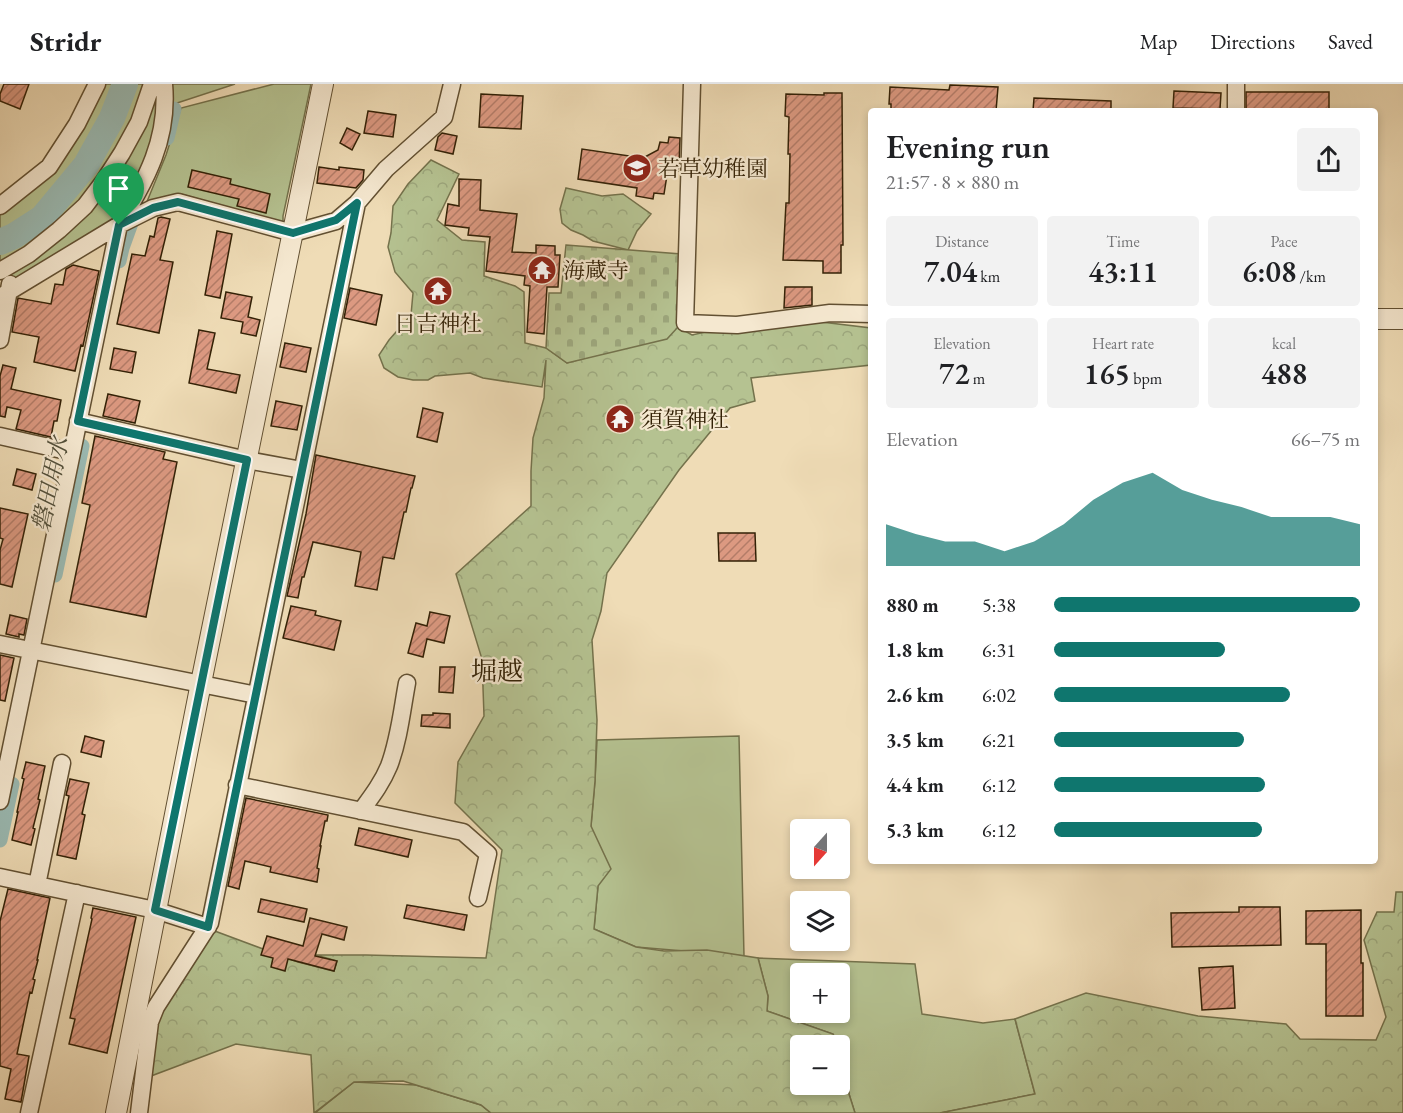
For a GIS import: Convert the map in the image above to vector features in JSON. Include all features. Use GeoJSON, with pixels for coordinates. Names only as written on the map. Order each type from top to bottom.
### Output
{"type":"FeatureCollection","features":[{"type":"Feature","properties":{"kind":"street"},"geometry":{"type":"LineString","coordinates":[[0,206],[49,167],[77,124],[97,84]]}},
{"type":"Feature","properties":{"kind":"street"},"geometry":{"type":"LineString","coordinates":[[0,340],[5,294],[5,268],[29,254],[87,204],[104,181],[139,122],[152,84]]}},
{"type":"Feature","properties":{"kind":"street"},"geometry":{"type":"LineString","coordinates":[[0,801],[119,225],[148,172],[160,141],[165,120],[164,84]]}},
{"type":"Feature","properties":{"kind":"street"},"geometry":{"type":"LineString","coordinates":[[116,1113],[155,910],[323,84]]}},
{"type":"Feature","properties":{"kind":"street"},"geometry":{"type":"LineString","coordinates":[[5,294],[119,225],[153,208],[178,202],[293,233],[336,220],[357,203],[386,169],[444,117],[452,84]]}},
{"type":"Feature","properties":{"kind":"street"},"geometry":{"type":"LineString","coordinates":[[692,84],[685,323],[737,325],[830,313],[868,314]]}},
{"type":"Feature","properties":{"kind":"street"},"geometry":{"type":"LineString","coordinates":[[1236,84],[1236,108]]}},
{"type":"Feature","properties":{"kind":"street"},"geometry":{"type":"LineString","coordinates":[[139,1113],[150,1022],[156,1007],[208,927],[357,203]]}},
{"type":"Feature","properties":{"kind":"street"},"geometry":{"type":"LineString","coordinates":[[1378,319],[1403,319]]}},
{"type":"Feature","properties":{"kind":"street"},"geometry":{"type":"LineString","coordinates":[[78,421],[247,460],[302,470]]}},
{"type":"Feature","properties":{"kind":"street"},"geometry":{"type":"LineString","coordinates":[[0,436],[71,452]]}},
{"type":"Feature","properties":{"kind":"street"},"geometry":{"type":"LineString","coordinates":[[0,644],[256,695]]}},
{"type":"Feature","properties":{"kind":"street"},"geometry":{"type":"LineString","coordinates":[[361,811],[378,788],[389,766],[407,682]]}},
{"type":"Feature","properties":{"kind":"street"},"geometry":{"type":"LineString","coordinates":[[37,885],[62,763]]}},
{"type":"Feature","properties":{"kind":"street"},"geometry":{"type":"LineString","coordinates":[[237,785],[463,832],[488,854],[478,898]]}},
{"type":"Feature","properties":{"kind":"street"},"geometry":{"type":"LineString","coordinates":[[0,878],[155,910],[208,927]]}},
{"type":"Feature","properties":{"kind":"street"},"geometry":{"type":"LineString","coordinates":[[29,1113],[77,893]]}},
{"type":"Feature","properties":{"kind":"green space"},"geometry":{"type":"Polygon","coordinates":[[[99,84],[151,84],[165,111],[119,225],[10,284],[11,265],[0,266],[0,206],[27,185],[99,84]]]}},
{"type":"Feature","properties":{"kind":"green space"},"geometry":{"type":"Polygon","coordinates":[[[168,84],[235,84],[171,105],[168,84]]]}},
{"type":"Feature","properties":{"kind":"green space"},"geometry":{"type":"Polygon","coordinates":[[[274,84],[311,84],[283,223],[181,194],[146,204],[166,155],[181,108],[274,84]]]}},
{"type":"Feature","properties":{"kind":"green space"},"geometry":{"type":"Polygon","coordinates":[[[431,160],[459,174],[437,220],[462,240],[485,242],[484,276],[515,286],[524,292],[525,343],[546,348],[567,363],[622,348],[678,327],[692,335],[737,325],[788,318],[868,328],[868,365],[751,378],[755,401],[730,408],[679,470],[607,573],[601,611],[592,640],[597,720],[591,826],[611,869],[598,886],[594,929],[636,947],[664,951],[707,950],[758,958],[768,996],[767,1011],[790,1019],[790,1023],[801,1023],[834,1035],[790,1035],[790,1095],[849,1095],[855,1113],[491,1113],[481,1105],[403,1081],[354,1082],[314,1113],[311,1055],[236,1044],[143,1079],[148,1035],[212,930],[298,962],[334,971],[337,961],[316,955],[486,958],[502,850],[455,803],[458,762],[484,716],[482,659],[456,574],[531,506],[533,438],[544,398],[546,360],[542,387],[483,378],[470,373],[435,376],[428,380],[413,380],[398,377],[384,368],[379,355],[411,315],[413,293],[395,272],[388,247],[393,206],[408,184],[431,160]]]}},
{"type":"Feature","properties":{"kind":"green space"},"geometry":{"type":"Polygon","coordinates":[[[566,188],[602,196],[623,194],[651,214],[637,231],[628,250],[593,241],[562,223],[560,209],[566,188]]]}},
{"type":"Feature","properties":{"kind":"green space"},"geometry":{"type":"Polygon","coordinates":[[[566,245],[681,254],[678,327],[667,339],[567,363],[546,348],[549,293],[561,293],[566,245]]]}},
{"type":"Feature","properties":{"kind":"green space"},"geometry":{"type":"Polygon","coordinates":[[[739,736],[744,956],[636,947],[594,929],[598,886],[591,826],[597,740],[739,736]]]}},
{"type":"Feature","properties":{"kind":"green space"},"geometry":{"type":"Polygon","coordinates":[[[1396,892],[1403,892],[1403,1113],[940,1113],[1035,1094],[1015,1019],[1086,993],[1198,1016],[1286,1024],[1300,1039],[1376,1040],[1386,1017],[1364,940],[1377,912],[1394,912],[1396,892]]]}},
{"type":"Feature","properties":{"kind":"green space"},"geometry":{"type":"Polygon","coordinates":[[[758,958],[915,964],[922,1014],[983,1023],[1015,1019],[1035,1094],[940,1113],[855,1113],[849,1095],[850,1035],[834,1035],[801,1023],[850,1023],[850,963],[790,963],[790,1019],[767,1011],[768,996],[758,958]]]}},
{"type":"Feature","properties":{"kind":"green space"},"geometry":{"type":"Polygon","coordinates":[[[354,1082],[416,1085],[481,1105],[491,1113],[315,1113],[354,1082]]]}},
{"type":"Feature","properties":{"kind":"building"},"geometry":{"type":"Polygon","coordinates":[[[4,84],[29,84],[20,109],[0,101],[4,84]]]}},
{"type":"Feature","properties":{"kind":"building"},"geometry":{"type":"Polygon","coordinates":[[[950,85],[998,87],[996,108],[891,108],[889,104],[890,87],[949,90],[950,85]]]}},
{"type":"Feature","properties":{"kind":"building"},"geometry":{"type":"Polygon","coordinates":[[[1174,91],[1221,93],[1220,108],[1173,108],[1174,91]]]}},
{"type":"Feature","properties":{"kind":"building"},"geometry":{"type":"Polygon","coordinates":[[[1246,92],[1329,92],[1329,108],[1246,108],[1246,92]]]}},
{"type":"Feature","properties":{"kind":"building"},"geometry":{"type":"Polygon","coordinates":[[[824,93],[842,93],[843,245],[841,245],[841,273],[823,273],[823,261],[783,260],[786,203],[789,203],[790,154],[788,154],[789,117],[785,116],[786,94],[824,95],[824,93]]]}},
{"type":"Feature","properties":{"kind":"building"},"geometry":{"type":"Polygon","coordinates":[[[481,94],[523,96],[521,129],[479,127],[481,94]]]}},
{"type":"Feature","properties":{"kind":"building"},"geometry":{"type":"Polygon","coordinates":[[[1034,98],[1111,101],[1111,108],[1033,108],[1034,98]]]}},
{"type":"Feature","properties":{"kind":"building"},"geometry":{"type":"Polygon","coordinates":[[[368,111],[396,115],[393,137],[364,133],[368,111]]]}},
{"type":"Feature","properties":{"kind":"building"},"geometry":{"type":"Polygon","coordinates":[[[347,128],[360,134],[352,150],[340,143],[347,128]]]}},
{"type":"Feature","properties":{"kind":"building"},"geometry":{"type":"Polygon","coordinates":[[[442,133],[457,136],[453,154],[435,150],[438,137],[442,133]]]}},
{"type":"Feature","properties":{"kind":"building"},"geometry":{"type":"Polygon","coordinates":[[[669,137],[680,138],[679,166],[678,171],[668,169],[664,194],[654,193],[653,199],[636,196],[637,188],[578,179],[582,149],[643,158],[658,150],[660,142],[668,143],[669,137]]]}},
{"type":"Feature","properties":{"kind":"building"},"geometry":{"type":"Polygon","coordinates":[[[319,167],[364,170],[363,180],[356,188],[317,183],[319,167]]]}},
{"type":"Feature","properties":{"kind":"building"},"geometry":{"type":"Polygon","coordinates":[[[192,170],[231,179],[230,184],[270,194],[266,213],[237,206],[239,199],[188,187],[192,170]]]}},
{"type":"Feature","properties":{"kind":"building"},"geometry":{"type":"Polygon","coordinates":[[[459,179],[481,180],[480,210],[517,214],[512,252],[536,253],[536,245],[555,246],[555,255],[560,255],[558,287],[547,287],[544,334],[527,332],[530,286],[524,285],[525,276],[486,271],[490,237],[468,235],[469,228],[445,225],[448,204],[459,206],[459,179]]]}},
{"type":"Feature","properties":{"kind":"building"},"geometry":{"type":"Polygon","coordinates":[[[158,218],[170,219],[160,260],[173,262],[159,333],[117,324],[132,254],[145,256],[150,236],[154,237],[158,218]]]}},
{"type":"Feature","properties":{"kind":"building"},"geometry":{"type":"Polygon","coordinates":[[[217,231],[232,234],[220,298],[205,295],[217,231]]]}},
{"type":"Feature","properties":{"kind":"building"},"geometry":{"type":"Polygon","coordinates":[[[73,265],[99,271],[83,346],[81,345],[75,371],[34,362],[39,337],[12,332],[18,298],[51,304],[55,284],[63,285],[66,269],[73,265]]]}},
{"type":"Feature","properties":{"kind":"building"},"geometry":{"type":"Polygon","coordinates":[[[785,287],[812,287],[812,305],[784,308],[785,287]]]}},
{"type":"Feature","properties":{"kind":"building"},"geometry":{"type":"Polygon","coordinates":[[[350,288],[382,295],[376,325],[344,318],[350,288]]]}},
{"type":"Feature","properties":{"kind":"building"},"geometry":{"type":"Polygon","coordinates":[[[226,292],[252,297],[248,317],[260,320],[256,336],[241,333],[243,322],[221,318],[226,292]]]}},
{"type":"Feature","properties":{"kind":"building"},"geometry":{"type":"Polygon","coordinates":[[[199,330],[215,333],[207,369],[240,375],[236,393],[189,383],[199,330]]]}},
{"type":"Feature","properties":{"kind":"building"},"geometry":{"type":"Polygon","coordinates":[[[285,343],[311,348],[306,372],[280,367],[285,343]]]}},
{"type":"Feature","properties":{"kind":"building"},"geometry":{"type":"Polygon","coordinates":[[[114,348],[136,352],[132,373],[110,369],[114,348]]]}},
{"type":"Feature","properties":{"kind":"building"},"geometry":{"type":"Polygon","coordinates":[[[3,365],[16,368],[11,389],[61,400],[51,437],[16,429],[21,410],[7,407],[5,417],[0,416],[0,376],[3,365]]]}},
{"type":"Feature","properties":{"kind":"building"},"geometry":{"type":"Polygon","coordinates":[[[108,394],[140,401],[135,423],[103,416],[108,394]]]}},
{"type":"Feature","properties":{"kind":"building"},"geometry":{"type":"Polygon","coordinates":[[[276,401],[302,406],[297,430],[271,426],[276,401]]]}},
{"type":"Feature","properties":{"kind":"building"},"geometry":{"type":"Polygon","coordinates":[[[423,408],[443,413],[437,442],[417,437],[423,408]]]}},
{"type":"Feature","properties":{"kind":"building"},"geometry":{"type":"Polygon","coordinates":[[[95,436],[165,452],[163,459],[177,462],[146,617],[70,602],[90,505],[82,503],[95,436]]]}},
{"type":"Feature","properties":{"kind":"building"},"geometry":{"type":"Polygon","coordinates":[[[316,455],[415,476],[406,512],[404,512],[394,559],[383,557],[377,590],[355,586],[361,552],[313,542],[298,598],[287,596],[306,514],[316,455]]]}},
{"type":"Feature","properties":{"kind":"building"},"geometry":{"type":"Polygon","coordinates":[[[17,469],[36,474],[32,490],[13,485],[17,469]]]}},
{"type":"Feature","properties":{"kind":"building"},"geometry":{"type":"Polygon","coordinates":[[[0,508],[28,514],[12,587],[0,584],[0,550],[3,539],[0,538],[0,508]]]}},
{"type":"Feature","properties":{"kind":"building"},"geometry":{"type":"Polygon","coordinates":[[[718,533],[755,533],[756,561],[719,561],[718,533]]]}},
{"type":"Feature","properties":{"kind":"building"},"geometry":{"type":"Polygon","coordinates":[[[291,606],[316,611],[315,615],[341,621],[334,650],[283,638],[291,606]]]}},
{"type":"Feature","properties":{"kind":"building"},"geometry":{"type":"Polygon","coordinates":[[[430,612],[450,616],[444,643],[427,639],[423,657],[408,653],[416,623],[427,626],[430,612]]]}},
{"type":"Feature","properties":{"kind":"building"},"geometry":{"type":"Polygon","coordinates":[[[10,615],[27,619],[24,635],[19,634],[19,637],[6,634],[10,615]]]}},
{"type":"Feature","properties":{"kind":"building"},"geometry":{"type":"Polygon","coordinates":[[[0,655],[14,658],[5,701],[0,700],[0,655]]]}},
{"type":"Feature","properties":{"kind":"building"},"geometry":{"type":"Polygon","coordinates":[[[440,667],[455,667],[453,693],[439,692],[440,667]]]}},
{"type":"Feature","properties":{"kind":"building"},"geometry":{"type":"Polygon","coordinates":[[[433,713],[450,714],[450,728],[421,726],[422,715],[433,715],[433,713]]]}},
{"type":"Feature","properties":{"kind":"building"},"geometry":{"type":"Polygon","coordinates":[[[85,736],[104,741],[101,757],[81,752],[85,736]]]}},
{"type":"Feature","properties":{"kind":"building"},"geometry":{"type":"Polygon","coordinates":[[[26,762],[45,766],[31,845],[12,840],[26,762]]]}},
{"type":"Feature","properties":{"kind":"building"},"geometry":{"type":"Polygon","coordinates":[[[70,779],[89,783],[76,859],[57,855],[69,796],[66,795],[70,779]]]}},
{"type":"Feature","properties":{"kind":"building"},"geometry":{"type":"Polygon","coordinates":[[[246,798],[328,815],[320,846],[317,882],[270,872],[271,867],[245,861],[239,889],[228,886],[246,798]]]}},
{"type":"Feature","properties":{"kind":"building"},"geometry":{"type":"Polygon","coordinates":[[[359,828],[412,840],[408,857],[355,845],[359,828]]]}},
{"type":"Feature","properties":{"kind":"building"},"geometry":{"type":"Polygon","coordinates":[[[8,889],[50,898],[33,979],[35,980],[32,993],[30,992],[17,1054],[29,1056],[21,1102],[5,1099],[11,1069],[0,1066],[0,921],[8,889]]]}},
{"type":"Feature","properties":{"kind":"building"},"geometry":{"type":"Polygon","coordinates":[[[261,899],[307,909],[304,922],[258,912],[261,899]]]}},
{"type":"Feature","properties":{"kind":"building"},"geometry":{"type":"Polygon","coordinates":[[[407,905],[467,915],[464,930],[404,918],[407,905]]]}},
{"type":"Feature","properties":{"kind":"building"},"geometry":{"type":"Polygon","coordinates":[[[1239,907],[1280,907],[1281,945],[1172,947],[1171,913],[1239,912],[1239,907]]]}},
{"type":"Feature","properties":{"kind":"building"},"geometry":{"type":"Polygon","coordinates":[[[93,908],[136,917],[107,1053],[69,1044],[75,1019],[70,1018],[93,908]]]}},
{"type":"Feature","properties":{"kind":"building"},"geometry":{"type":"Polygon","coordinates":[[[1361,910],[1363,1016],[1326,1016],[1326,944],[1306,944],[1306,911],[1361,910]]]}},
{"type":"Feature","properties":{"kind":"building"},"geometry":{"type":"Polygon","coordinates":[[[310,918],[347,927],[344,940],[322,934],[315,956],[337,961],[334,971],[288,959],[285,971],[271,967],[273,958],[261,955],[267,936],[303,946],[310,918]]]}},
{"type":"Feature","properties":{"kind":"building"},"geometry":{"type":"Polygon","coordinates":[[[1233,966],[1235,1008],[1202,1010],[1199,968],[1233,966]]]}},
{"type":"Feature","properties":{"kind":"waterway"},"geometry":{"type":"LineString","coordinates":[[0,242],[42,218],[86,165],[112,118],[125,84]]}},
{"type":"Feature","properties":{"kind":"waterway","name":"磐田用水"},"geometry":{"type":"LineString","coordinates":[[167,138],[174,109]]}},
{"type":"Feature","properties":{"kind":"waterway","name":"磐田用水"},"geometry":{"type":"LineString","coordinates":[[119,261],[135,212]]}},
{"type":"Feature","properties":{"kind":"waterway","name":"磐田用水"},"geometry":{"type":"LineString","coordinates":[[55,575],[82,446]]}},
{"type":"Feature","properties":{"kind":"waterway","name":"磐田用水"},"geometry":{"type":"LineString","coordinates":[[0,840],[12,784]]}},
{"type":"Feature","properties":{"kind":"place","name":"若草幼稚園"},"geometry":{"type":"Point","coordinates":[637,168]}},
{"type":"Feature","properties":{"kind":"place","name":"海蔵寺"},"geometry":{"type":"Point","coordinates":[542,270]}},
{"type":"Feature","properties":{"kind":"place","name":"日吉神社"},"geometry":{"type":"Point","coordinates":[438,291]}},
{"type":"Feature","properties":{"kind":"place","name":"須賀神社"},"geometry":{"type":"Point","coordinates":[620,419]}},
{"type":"Feature","properties":{"kind":"district","name":"堀越"},"geometry":{"type":"Point","coordinates":[497,671]}},
{"type":"Feature","properties":{"kind":"route"},"geometry":{"type":"LineString","coordinates":[[178,202],[293,233],[336,220],[357,203],[208,927],[155,910],[247,460],[78,421],[119,225],[153,208],[178,202]]}}]}
